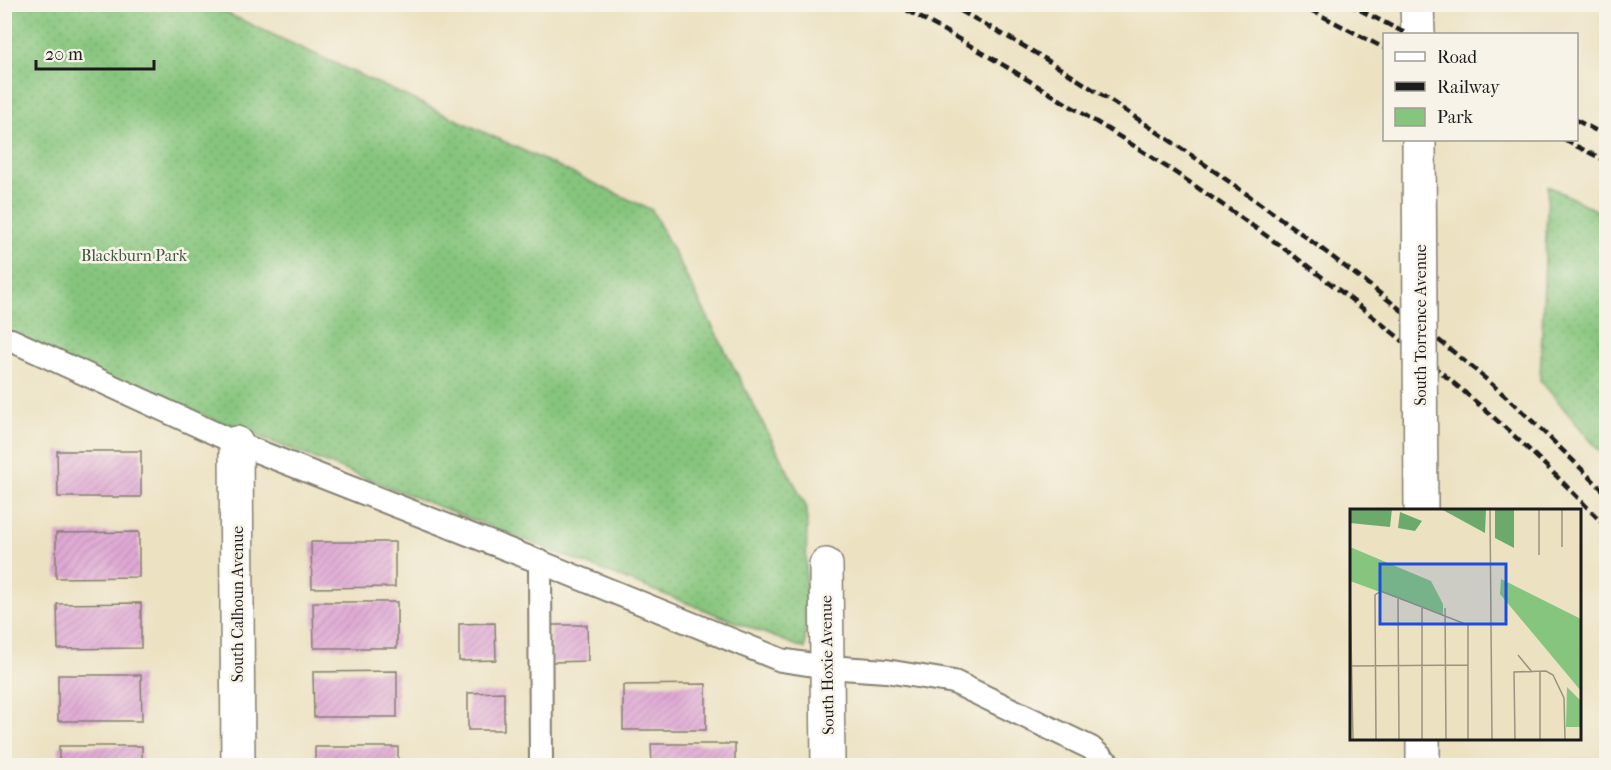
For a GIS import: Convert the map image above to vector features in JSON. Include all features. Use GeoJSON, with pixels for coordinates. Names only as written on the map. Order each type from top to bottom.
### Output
{"type":"FeatureCollection","features":[{"type":"Feature","properties":{"kind":"street"},"geometry":{"type":"LineString","coordinates":[[1418,4],[1418,33]]}},
{"type":"Feature","properties":{"kind":"street","name":"South Torrence Avenue"},"geometry":{"type":"LineString","coordinates":[[1419,141],[1421,509]]}},
{"type":"Feature","properties":{"kind":"street","name":"South Calhoun Avenue"},"geometry":{"type":"LineString","coordinates":[[236,443],[238,765]]}},
{"type":"Feature","properties":{"kind":"street","name":"South Hoxie Avenue"},"geometry":{"type":"LineString","coordinates":[[826,565],[828,765]]}},
{"type":"Feature","properties":{"kind":"street"},"geometry":{"type":"LineString","coordinates":[[1423,740],[1423,765]]}},
{"type":"Feature","properties":{"kind":"lane"},"geometry":{"type":"LineString","coordinates":[[4,341],[11,340],[236,443],[540,562],[781,660],[827,667],[886,671],[954,682],[1091,748],[1111,765]]}},
{"type":"Feature","properties":{"kind":"lane"},"geometry":{"type":"LineString","coordinates":[[540,562],[541,765]]}},
{"type":"Feature","properties":{"kind":"green space","name":"Blackburn Park"},"geometry":{"type":"Polygon","coordinates":[[[5,5],[209,5],[652,210],[807,508],[805,649],[5,338],[5,5]]]}},
{"type":"Feature","properties":{"kind":"green space"},"geometry":{"type":"Polygon","coordinates":[[[1548,186],[1606,215],[1606,459],[1540,380],[1548,186]]]}},
{"type":"Feature","properties":{"kind":"building"},"geometry":{"type":"Polygon","coordinates":[[[57,451],[141,451],[141,497],[58,497],[57,451]]]}},
{"type":"Feature","properties":{"kind":"building"},"geometry":{"type":"Polygon","coordinates":[[[139,532],[139,577],[56,578],[56,533],[139,532]]]}},
{"type":"Feature","properties":{"kind":"building"},"geometry":{"type":"Polygon","coordinates":[[[311,542],[395,542],[395,587],[312,588],[311,542]]]}},
{"type":"Feature","properties":{"kind":"building"},"geometry":{"type":"Polygon","coordinates":[[[313,602],[397,602],[397,648],[314,648],[313,602]]]}},
{"type":"Feature","properties":{"kind":"building"},"geometry":{"type":"Polygon","coordinates":[[[141,603],[141,648],[58,649],[57,604],[141,603]]]}},
{"type":"Feature","properties":{"kind":"building"},"geometry":{"type":"Polygon","coordinates":[[[495,623],[496,660],[459,661],[459,624],[495,623]]]}},
{"type":"Feature","properties":{"kind":"building"},"geometry":{"type":"Polygon","coordinates":[[[551,625],[587,625],[588,661],[552,662],[551,625]]]}},
{"type":"Feature","properties":{"kind":"building"},"geometry":{"type":"Polygon","coordinates":[[[397,671],[397,717],[314,717],[313,672],[397,671]]]}},
{"type":"Feature","properties":{"kind":"building"},"geometry":{"type":"Polygon","coordinates":[[[58,675],[141,675],[142,721],[58,721],[58,675]]]}},
{"type":"Feature","properties":{"kind":"building"},"geometry":{"type":"Polygon","coordinates":[[[706,684],[706,730],[623,730],[623,685],[706,684]]]}},
{"type":"Feature","properties":{"kind":"building"},"geometry":{"type":"Polygon","coordinates":[[[504,692],[504,730],[468,730],[468,693],[504,692]]]}},
{"type":"Feature","properties":{"kind":"building"},"geometry":{"type":"Polygon","coordinates":[[[651,744],[735,744],[735,766],[652,766],[651,744]]]}},
{"type":"Feature","properties":{"kind":"building"},"geometry":{"type":"Polygon","coordinates":[[[59,746],[142,746],[142,766],[59,766],[59,746]]]}},
{"type":"Feature","properties":{"kind":"building"},"geometry":{"type":"Polygon","coordinates":[[[315,747],[398,747],[398,766],[315,766],[315,747]]]}},
{"type":"Feature","properties":{"kind":"building"},"geometry":{"type":"Polygon","coordinates":[[[467,763],[503,763],[503,766],[467,766],[467,763]]]}},
{"type":"Feature","properties":{"kind":"railway"},"geometry":{"type":"LineString","coordinates":[[895,4],[982,52],[1112,132],[1200,189],[1286,250],[1328,281],[1480,405],[1554,474],[1606,527]]}},
{"type":"Feature","properties":{"kind":"railway"},"geometry":{"type":"LineString","coordinates":[[949,4],[1035,53],[1158,132],[1319,247],[1423,327],[1491,384],[1606,493]]}},
{"type":"Feature","properties":{"kind":"railway"},"geometry":{"type":"LineString","coordinates":[[1299,4],[1383,47]]}},
{"type":"Feature","properties":{"kind":"railway"},"geometry":{"type":"LineString","coordinates":[[1348,4],[1405,33]]}},
{"type":"Feature","properties":{"kind":"railway"},"geometry":{"type":"LineString","coordinates":[[1578,121],[1606,136]]}},
{"type":"Feature","properties":{"kind":"railway"},"geometry":{"type":"LineString","coordinates":[[1566,141],[1606,161]]}}]}
